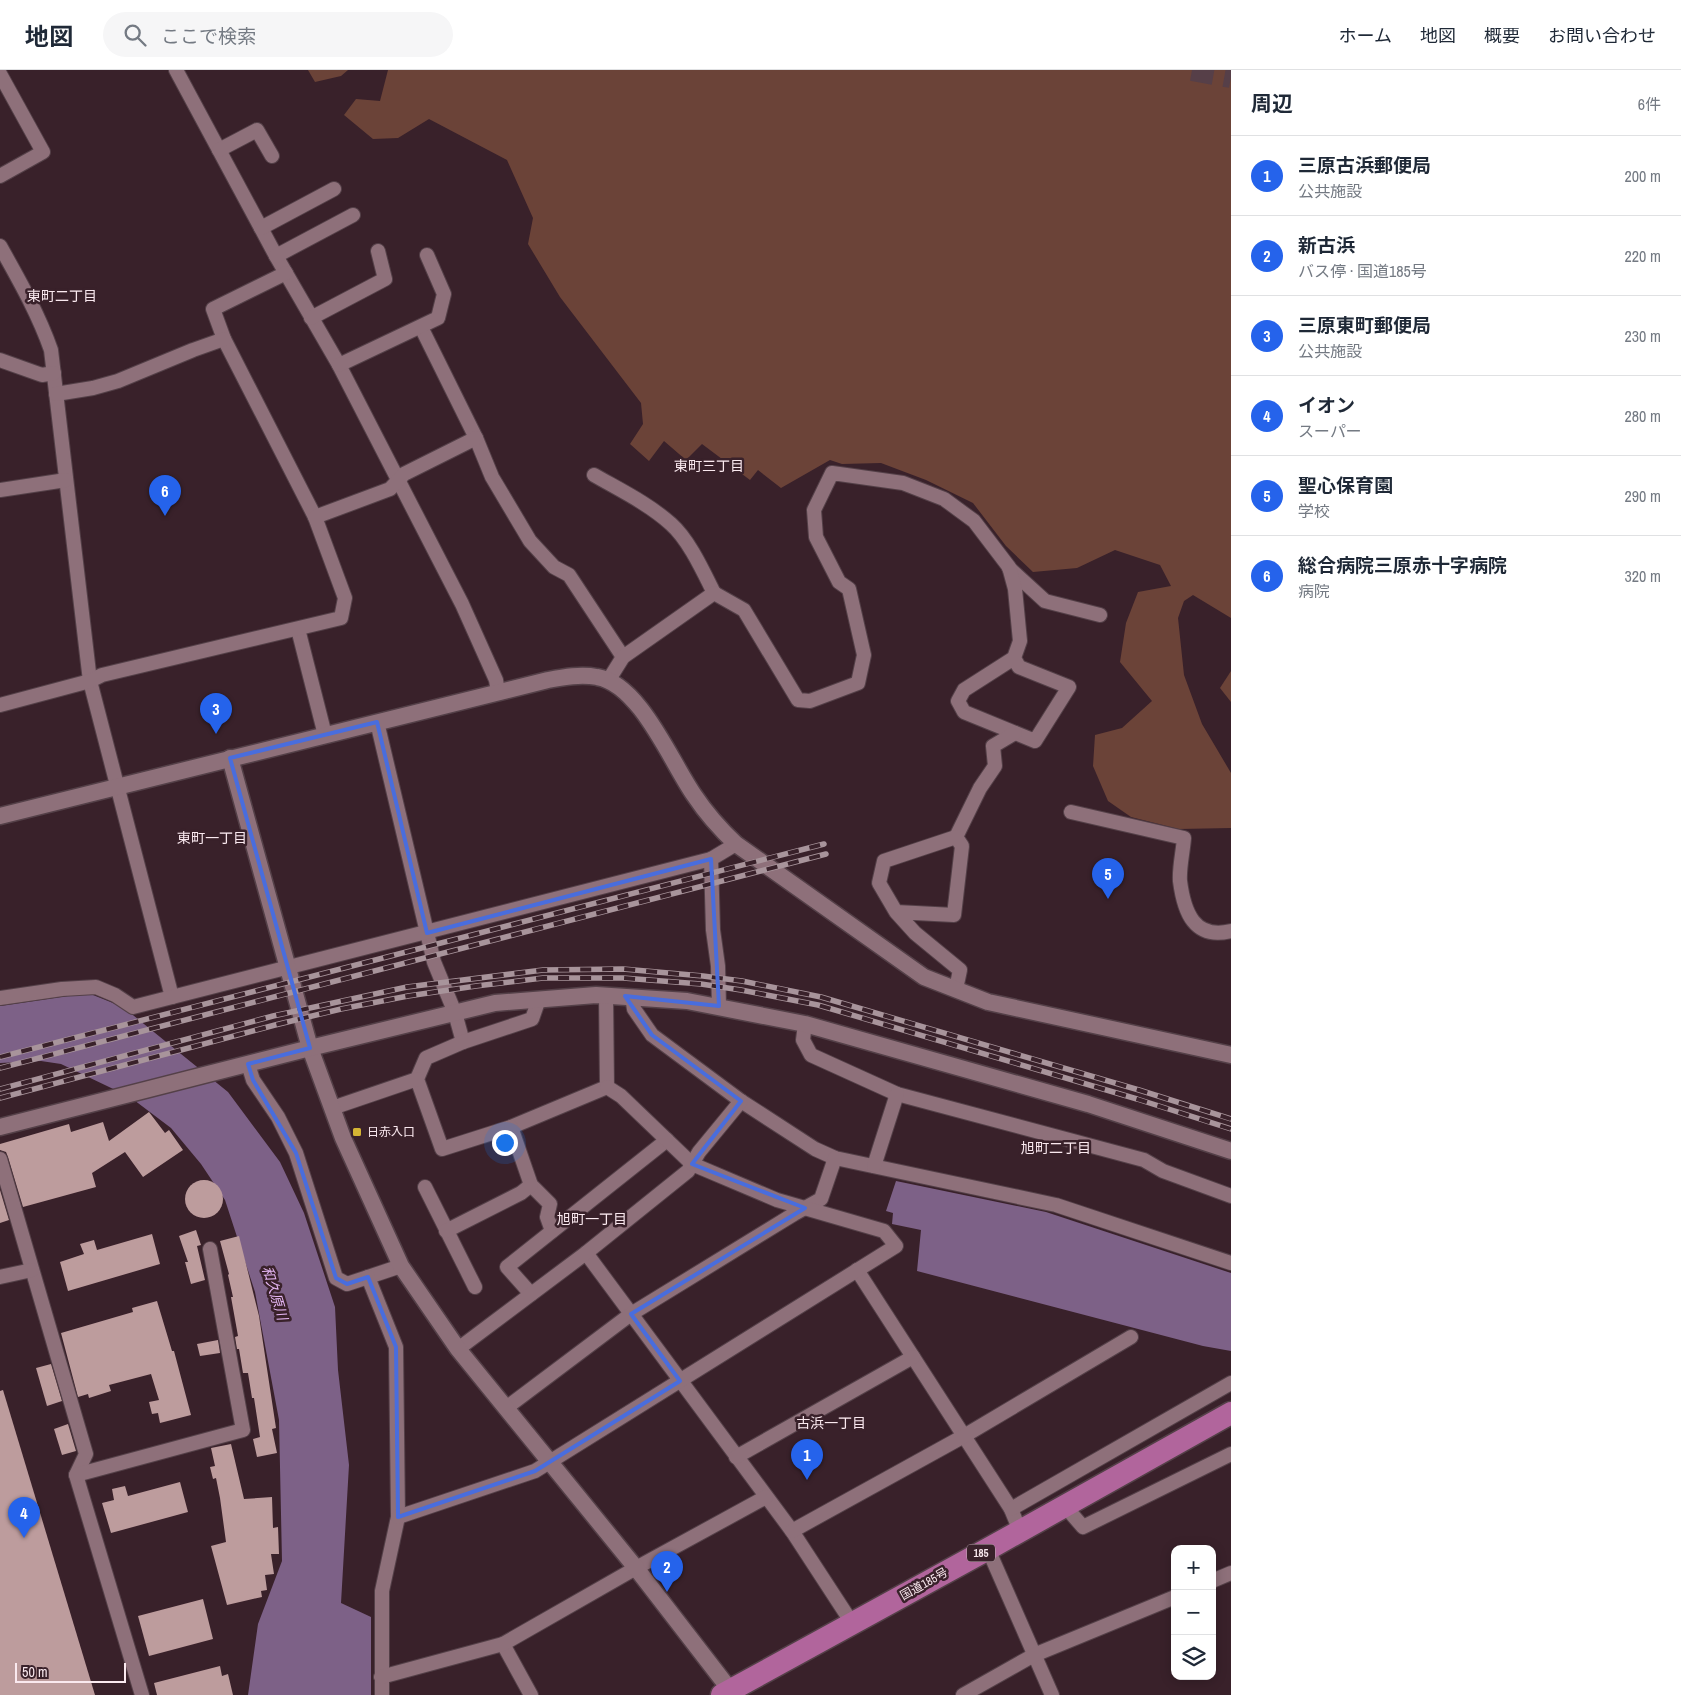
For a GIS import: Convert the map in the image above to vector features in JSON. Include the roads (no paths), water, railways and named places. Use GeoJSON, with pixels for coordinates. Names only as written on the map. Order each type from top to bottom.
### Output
{"type":"FeatureCollection","features":[{"type":"Feature","properties":{"kind":"highway","name":"国道185号"},"geometry":{"type":"LineString","coordinates":[[729,1693],[1231,1413]]}},
{"type":"Feature","properties":{"kind":"street"},"geometry":{"type":"LineString","coordinates":[[176,70],[276,256],[339,365],[397,481],[462,604],[496,680],[498,692]]}},
{"type":"Feature","properties":{"kind":"street"},"geometry":{"type":"LineString","coordinates":[[0,74],[43,152],[0,176]]}},
{"type":"Feature","properties":{"kind":"street"},"geometry":{"type":"LineString","coordinates":[[219,150],[257,130],[272,156]]}},
{"type":"Feature","properties":{"kind":"street"},"geometry":{"type":"LineString","coordinates":[[261,228],[334,189]]}},
{"type":"Feature","properties":{"kind":"street"},"geometry":{"type":"LineString","coordinates":[[276,256],[353,215]]}},
{"type":"Feature","properties":{"kind":"street"},"geometry":{"type":"LineString","coordinates":[[0,246],[44,329],[51,350],[90,681],[172,997]]}},
{"type":"Feature","properties":{"kind":"street"},"geometry":{"type":"LineString","coordinates":[[312,318],[385,279],[378,251]]}},
{"type":"Feature","properties":{"kind":"street"},"geometry":{"type":"LineString","coordinates":[[339,365],[438,318],[444,294],[427,254]]}},
{"type":"Feature","properties":{"kind":"street"},"geometry":{"type":"LineString","coordinates":[[0,705],[90,681],[102,675],[341,618],[345,598],[315,517],[224,339],[213,309],[286,273]]}},
{"type":"Feature","properties":{"kind":"street"},"geometry":{"type":"LineString","coordinates":[[421,327],[476,438],[492,477],[530,541],[554,567],[569,575],[622,657]]}},
{"type":"Feature","properties":{"kind":"street"},"geometry":{"type":"LineString","coordinates":[[56,394],[93,388],[118,381],[224,339]]}},
{"type":"Feature","properties":{"kind":"street"},"geometry":{"type":"LineString","coordinates":[[0,360],[42,374],[54,373]]}},
{"type":"Feature","properties":{"kind":"street"},"geometry":{"type":"LineString","coordinates":[[315,517],[390,489],[404,474],[476,438]]}},
{"type":"Feature","properties":{"kind":"street"},"geometry":{"type":"LineString","coordinates":[[594,475],[638,500],[671,524],[681,534],[714,592],[744,610],[798,700],[810,702],[858,683],[864,655],[849,589],[838,582],[816,537],[814,510],[832,473],[903,483],[944,499],[974,521],[1009,567],[1045,601],[1100,615]]}},
{"type":"Feature","properties":{"kind":"street"},"geometry":{"type":"LineString","coordinates":[[0,490],[66,480]]}},
{"type":"Feature","properties":{"kind":"street"},"geometry":{"type":"LineString","coordinates":[[1009,567],[1015,589],[1020,641],[1014,658],[964,690],[958,701],[964,712],[1035,741],[1069,687],[1019,667],[1014,658]]}},
{"type":"Feature","properties":{"kind":"street"},"geometry":{"type":"LineString","coordinates":[[608,681],[622,657],[714,592]]}},
{"type":"Feature","properties":{"kind":"street"},"geometry":{"type":"LineString","coordinates":[[298,629],[325,735]]}},
{"type":"Feature","properties":{"kind":"street"},"geometry":{"type":"LineString","coordinates":[[0,816],[548,680],[574,676],[598,677],[618,686],[647,717],[694,795],[716,826],[736,844],[924,977],[988,1002],[1231,1055]]}},
{"type":"Feature","properties":{"kind":"street"},"geometry":{"type":"LineString","coordinates":[[377,722],[426,933],[434,962],[455,1012],[463,1042]]}},
{"type":"Feature","properties":{"kind":"street"},"geometry":{"type":"LineString","coordinates":[[956,989],[960,970],[915,933],[896,912],[879,883],[884,860],[956,837],[980,788],[995,766],[993,746],[1015,733]]}},
{"type":"Feature","properties":{"kind":"street"},"geometry":{"type":"LineString","coordinates":[[230,758],[310,1048],[343,1138],[401,1266],[458,1349],[636,1568],[729,1693]]}},
{"type":"Feature","properties":{"kind":"street"},"geometry":{"type":"LineString","coordinates":[[1071,812],[1184,838],[1180,880],[1188,911],[1195,925],[1205,931],[1218,934],[1231,931]]}},
{"type":"Feature","properties":{"kind":"street"},"geometry":{"type":"LineString","coordinates":[[896,912],[954,915],[962,846],[956,837]]}},
{"type":"Feature","properties":{"kind":"street"},"geometry":{"type":"LineString","coordinates":[[0,998],[62,989],[96,987],[115,995],[133,1007],[711,859],[736,844]]}},
{"type":"Feature","properties":{"kind":"street"},"geometry":{"type":"LineString","coordinates":[[711,859],[713,930],[718,966],[719,1006]]}},
{"type":"Feature","properties":{"kind":"street"},"geometry":{"type":"LineString","coordinates":[[606,995],[607,1087]]}},
{"type":"Feature","properties":{"kind":"street"},"geometry":{"type":"LineString","coordinates":[[0,1127],[495,1003],[606,995],[687,1001],[805,1024],[1088,1104],[1231,1151]]}},
{"type":"Feature","properties":{"kind":"street"},"geometry":{"type":"LineString","coordinates":[[632,997],[634,1009],[652,1035],[741,1101],[815,1149],[835,1158],[1056,1205],[1231,1263]]}},
{"type":"Feature","properties":{"kind":"street"},"geometry":{"type":"LineString","coordinates":[[539,999],[532,1020],[463,1042],[426,1058],[417,1079],[442,1149],[512,1127],[607,1087]]}},
{"type":"Feature","properties":{"kind":"street"},"geometry":{"type":"LineString","coordinates":[[805,1024],[803,1040],[811,1055],[897,1094],[1144,1160],[1163,1171],[1231,1196]]}},
{"type":"Feature","properties":{"kind":"street"},"geometry":{"type":"LineString","coordinates":[[248,1064],[253,1080],[278,1117],[296,1153],[336,1278],[347,1284],[401,1266]]}},
{"type":"Feature","properties":{"kind":"street"},"geometry":{"type":"LineString","coordinates":[[332,1108],[417,1079]]}},
{"type":"Feature","properties":{"kind":"street"},"geometry":{"type":"LineString","coordinates":[[398,1517],[535,1471],[896,1246],[884,1231],[777,1200],[692,1164],[622,1096],[607,1087]]}},
{"type":"Feature","properties":{"kind":"street"},"geometry":{"type":"LineString","coordinates":[[874,1166],[897,1094]]}},
{"type":"Feature","properties":{"kind":"street"},"geometry":{"type":"LineString","coordinates":[[458,1349],[586,1253],[688,1171],[699,1152],[741,1101]]}},
{"type":"Feature","properties":{"kind":"street"},"geometry":{"type":"LineString","coordinates":[[512,1127],[531,1185],[550,1204],[547,1217],[552,1231]]}},
{"type":"Feature","properties":{"kind":"street"},"geometry":{"type":"LineString","coordinates":[[531,1294],[507,1266],[667,1140]]}},
{"type":"Feature","properties":{"kind":"street"},"geometry":{"type":"LineString","coordinates":[[506,1408],[631,1314],[821,1199],[835,1158]]}},
{"type":"Feature","properties":{"kind":"street"},"geometry":{"type":"LineString","coordinates":[[0,1159],[86,1454],[76,1475],[142,1695]]}},
{"type":"Feature","properties":{"kind":"street"},"geometry":{"type":"LineString","coordinates":[[446,1231],[531,1185]]}},
{"type":"Feature","properties":{"kind":"street"},"geometry":{"type":"LineString","coordinates":[[425,1187],[475,1287]]}},
{"type":"Feature","properties":{"kind":"street"},"geometry":{"type":"LineString","coordinates":[[76,1475],[243,1430],[210,1249]]}},
{"type":"Feature","properties":{"kind":"street"},"geometry":{"type":"LineString","coordinates":[[586,1253],[792,1532],[852,1623]]}},
{"type":"Feature","properties":{"kind":"street"},"geometry":{"type":"LineString","coordinates":[[0,1278],[32,1270]]}},
{"type":"Feature","properties":{"kind":"street"},"geometry":{"type":"LineString","coordinates":[[857,1270],[1011,1509],[1020,1531]]}},
{"type":"Feature","properties":{"kind":"street"},"geometry":{"type":"LineString","coordinates":[[368,1277],[396,1347],[398,1517],[382,1591],[382,1695]]}},
{"type":"Feature","properties":{"kind":"street"},"geometry":{"type":"LineString","coordinates":[[792,1532],[964,1436],[1131,1337]]}},
{"type":"Feature","properties":{"kind":"street"},"geometry":{"type":"LineString","coordinates":[[736,1457],[913,1357]]}},
{"type":"Feature","properties":{"kind":"street"},"geometry":{"type":"LineString","coordinates":[[1011,1509],[1231,1383]]}},
{"type":"Feature","properties":{"kind":"street"},"geometry":{"type":"LineString","coordinates":[[1064,1505],[1083,1527],[1231,1454]]}},
{"type":"Feature","properties":{"kind":"street"},"geometry":{"type":"LineString","coordinates":[[382,1677],[503,1644],[766,1496]]}},
{"type":"Feature","properties":{"kind":"street"},"geometry":{"type":"LineString","coordinates":[[988,1549],[1052,1695]]}},
{"type":"Feature","properties":{"kind":"street"},"geometry":{"type":"LineString","coordinates":[[1216,1579],[1231,1573]]}},
{"type":"Feature","properties":{"kind":"street"},"geometry":{"type":"LineString","coordinates":[[964,1695],[1034,1655],[1171,1599]]}},
{"type":"Feature","properties":{"kind":"street"},"geometry":{"type":"LineString","coordinates":[[503,1644],[531,1695]]}},
{"type":"Feature","properties":{"kind":"water","name":"和久原川"},"geometry":{"type":"Polygon","coordinates":[[[88,993],[123,1007],[228,1092],[280,1162],[304,1213],[335,1307],[338,1370],[349,1465],[341,1603],[371,1617],[371,1695],[248,1695],[258,1624],[282,1561],[279,1420],[255,1292],[225,1200],[201,1164],[171,1128],[130,1097],[61,1064],[41,1061],[0,1063],[0,1006],[88,993]]]}},
{"type":"Feature","properties":{"kind":"water"},"geometry":{"type":"Polygon","coordinates":[[[896,1181],[1046,1212],[1231,1273],[1231,1351],[1203,1346],[917,1271],[921,1230],[892,1224],[893,1213],[886,1211],[896,1181]]]}},
{"type":"Feature","properties":{"kind":"tunnel"},"geometry":{"type":"LineString","coordinates":[[1192,70],[1231,77]]}},
{"type":"Feature","properties":{"kind":"railway"},"geometry":{"type":"LineString","coordinates":[[0,1057],[824,844]]}},
{"type":"Feature","properties":{"kind":"railway"},"geometry":{"type":"LineString","coordinates":[[0,1068],[826,854]]}},
{"type":"Feature","properties":{"kind":"railway"},"geometry":{"type":"LineString","coordinates":[[0,1089],[273,1016],[407,987],[543,970],[623,969],[742,981],[821,997],[1139,1090],[1231,1119]]}},
{"type":"Feature","properties":{"kind":"railway"},"geometry":{"type":"LineString","coordinates":[[0,1098],[275,1025],[341,1009],[408,996],[543,978],[623,978],[701,984],[818,1005],[1137,1099],[1231,1129]]}},
{"type":"Feature","properties":{"kind":"place","name":"総合病院三原赤十字病院"},"geometry":{"type":"Point","coordinates":[165,516]}},
{"type":"Feature","properties":{"kind":"place","name":"三原東町郵便局"},"geometry":{"type":"Point","coordinates":[216,734]}},
{"type":"Feature","properties":{"kind":"place","name":"聖心保育園"},"geometry":{"type":"Point","coordinates":[1108,899]}},
{"type":"Feature","properties":{"kind":"place","name":"日赤入口"},"geometry":{"type":"Point","coordinates":[357,1132]}},
{"type":"Feature","properties":{"kind":"place","name":"三原古浜郵便局"},"geometry":{"type":"Point","coordinates":[807,1480]}},
{"type":"Feature","properties":{"kind":"place","name":"イオン"},"geometry":{"type":"Point","coordinates":[24,1538]}},
{"type":"Feature","properties":{"kind":"place","name":"新古浜"},"geometry":{"type":"Point","coordinates":[667,1592]}},
{"type":"Feature","properties":{"kind":"district","name":"東町二丁目"},"geometry":{"type":"Point","coordinates":[62,296]}},
{"type":"Feature","properties":{"kind":"district","name":"東町三丁目"},"geometry":{"type":"Point","coordinates":[709,466]}},
{"type":"Feature","properties":{"kind":"district","name":"東町一丁目"},"geometry":{"type":"Point","coordinates":[212,838]}},
{"type":"Feature","properties":{"kind":"district","name":"旭町二丁目"},"geometry":{"type":"Point","coordinates":[1056,1148]}},
{"type":"Feature","properties":{"kind":"district","name":"旭町一丁目"},"geometry":{"type":"Point","coordinates":[592,1219]}},
{"type":"Feature","properties":{"kind":"district","name":"古浜一丁目"},"geometry":{"type":"Point","coordinates":[831,1423]}}]}
